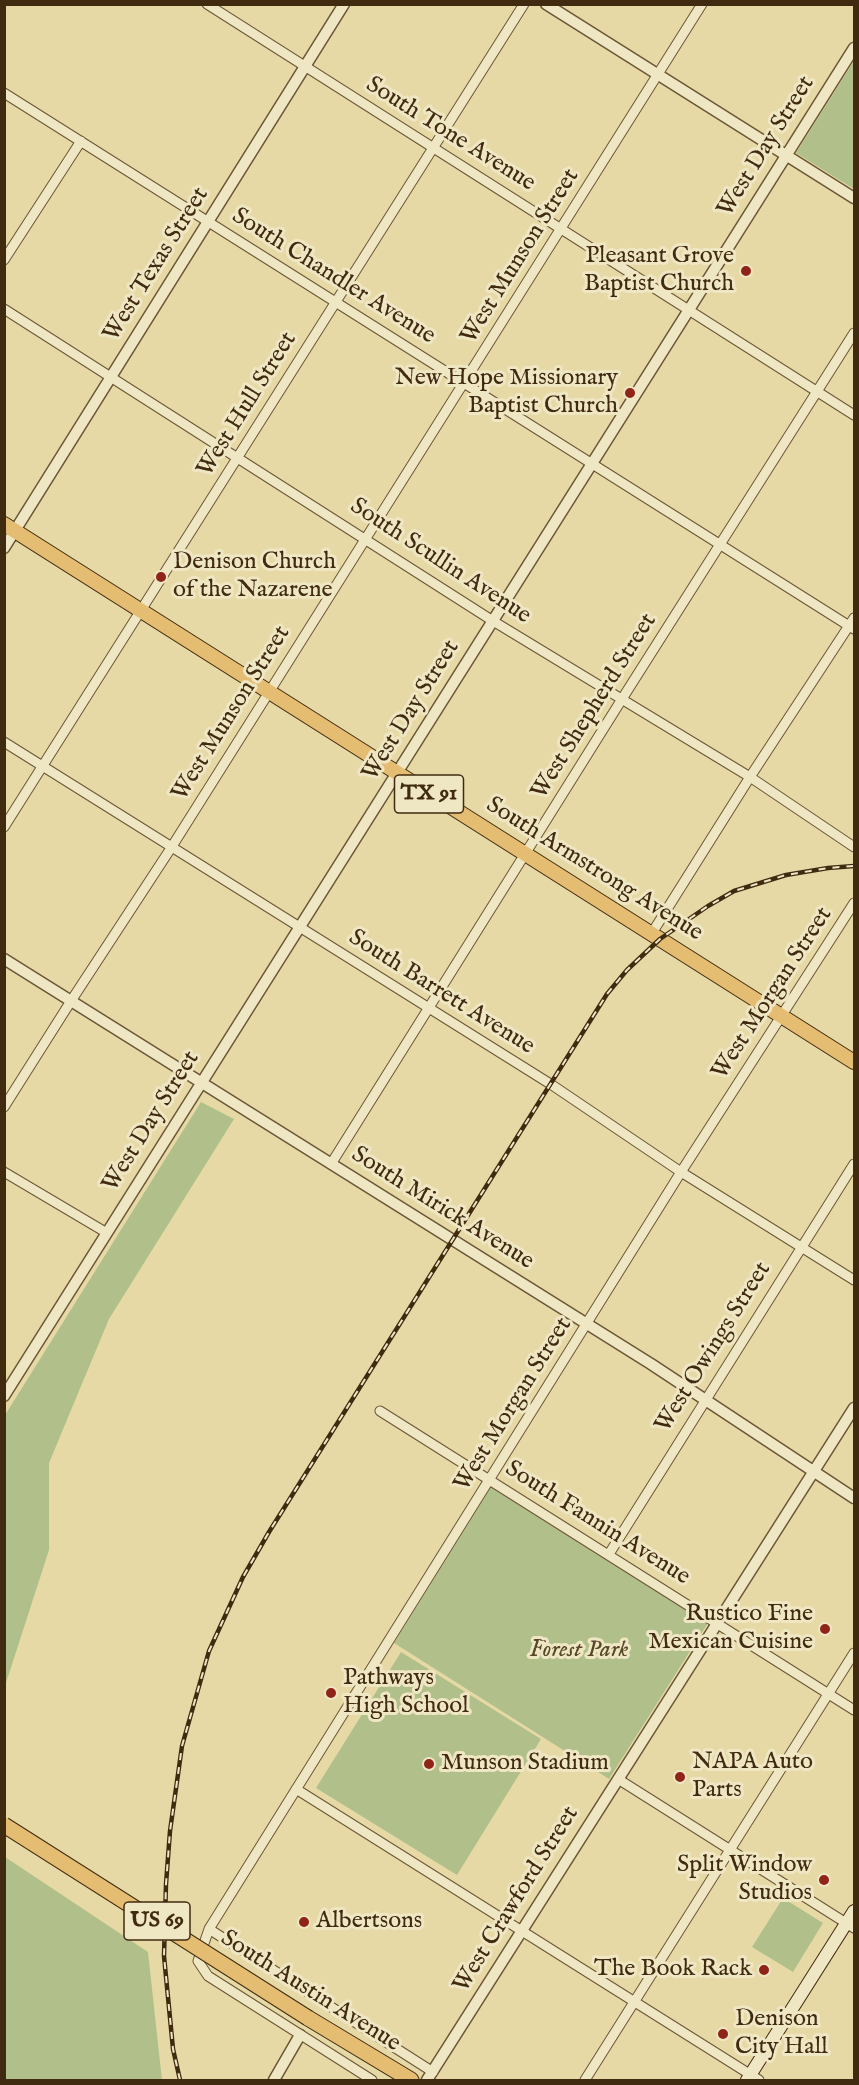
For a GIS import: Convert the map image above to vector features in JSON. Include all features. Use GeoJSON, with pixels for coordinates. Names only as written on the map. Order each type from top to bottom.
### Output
{"type":"FeatureCollection","features":[{"type":"Feature","properties":{"kind":"highway","name":"South Austin Avenue"},"geometry":{"type":"LineString","coordinates":[[4,1825],[308,2018],[411,2080]]}},
{"type":"Feature","properties":{"kind":"main road","name":"South Armstrong Avenue"},"geometry":{"type":"LineString","coordinates":[[10,527],[855,1062]]}},
{"type":"Feature","properties":{"kind":"main road"},"geometry":{"type":"LineString","coordinates":[[752,2079],[850,1926],[855,1911]]}},
{"type":"Feature","properties":{"kind":"street","name":"South Tone Avenue"},"geometry":{"type":"LineString","coordinates":[[207,4],[855,415]]}},
{"type":"Feature","properties":{"kind":"street","name":"West Texas Street"},"geometry":{"type":"LineString","coordinates":[[4,548],[10,527],[112,377],[345,4]]}},
{"type":"Feature","properties":{"kind":"street","name":"West Hull Street"},"geometry":{"type":"LineString","coordinates":[[4,827],[524,4]]}},
{"type":"Feature","properties":{"kind":"street"},"geometry":{"type":"LineString","coordinates":[[546,4],[855,198]]}},
{"type":"Feature","properties":{"kind":"street","name":"West Munson Street"},"geometry":{"type":"LineString","coordinates":[[4,1107],[171,848],[702,4]]}},
{"type":"Feature","properties":{"kind":"street","name":"West Day Street"},"geometry":{"type":"LineString","coordinates":[[5,1395],[855,48]]}},
{"type":"Feature","properties":{"kind":"street","name":"South Chandler Avenue"},"geometry":{"type":"LineString","coordinates":[[4,93],[720,545],[853,624]]}},
{"type":"Feature","properties":{"kind":"street"},"geometry":{"type":"LineString","coordinates":[[4,260],[81,141]]}},
{"type":"Feature","properties":{"kind":"street","name":"South Scullin Avenue"},"geometry":{"type":"LineString","coordinates":[[4,309],[494,621],[750,777],[855,848]]}},
{"type":"Feature","properties":{"kind":"street","name":"West Shepherd Street"},"geometry":{"type":"LineString","coordinates":[[331,1164],[622,699],[855,333]]}},
{"type":"Feature","properties":{"kind":"street"},"geometry":{"type":"LineString","coordinates":[[652,933],[750,777],[853,624]]}},
{"type":"Feature","properties":{"kind":"street","name":"South Barrett Avenue"},"geometry":{"type":"LineString","coordinates":[[4,742],[552,1085],[681,1172],[855,1280]]}},
{"type":"Feature","properties":{"kind":"street","name":"West Morgan Street"},"geometry":{"type":"LineString","coordinates":[[300,2035],[208,1976],[198,1961],[209,1929],[681,1172],[855,903]]}},
{"type":"Feature","properties":{"kind":"street","name":"South Mirick Avenue"},"geometry":{"type":"LineString","coordinates":[[4,959],[587,1324],[855,1498]]}},
{"type":"Feature","properties":{"kind":"street","name":"West Owings Street"},"geometry":{"type":"LineString","coordinates":[[609,1554],[855,1164]]}},
{"type":"Feature","properties":{"kind":"street"},"geometry":{"type":"LineString","coordinates":[[4,1172],[107,1233]]}},
{"type":"Feature","properties":{"kind":"street","name":"West Crawford Street"},"geometry":{"type":"LineString","coordinates":[[430,2076],[855,1408]]}},
{"type":"Feature","properties":{"kind":"street","name":"South Fannin Avenue"},"geometry":{"type":"LineString","coordinates":[[380,1411],[855,1710]]}},
{"type":"Feature","properties":{"kind":"street"},"geometry":{"type":"LineString","coordinates":[[585,2080],[855,1653]]}},
{"type":"Feature","properties":{"kind":"street"},"geometry":{"type":"LineString","coordinates":[[618,1779],[850,1926]]}},
{"type":"Feature","properties":{"kind":"street"},"geometry":{"type":"LineString","coordinates":[[296,1789],[752,2079]]}},
{"type":"Feature","properties":{"kind":"street"},"geometry":{"type":"LineString","coordinates":[[209,1929],[430,2076]]}},
{"type":"Feature","properties":{"kind":"street"},"geometry":{"type":"LineString","coordinates":[[274,2080],[300,2035],[372,2080]]}},
{"type":"Feature","properties":{"kind":"green space"},"geometry":{"type":"Polygon","coordinates":[[[854,61],[854,189],[796,153],[854,61]]]}},
{"type":"Feature","properties":{"kind":"green space"},"geometry":{"type":"Polygon","coordinates":[[[201,1102],[234,1119],[109,1319],[49,1463],[49,1550],[5,1686],[5,1415],[201,1102]]]}},
{"type":"Feature","properties":{"kind":"green space","name":"Forest Park"},"geometry":{"type":"Polygon","coordinates":[[[491,1487],[708,1623],[609,1779],[394,1643],[491,1487]]]}},
{"type":"Feature","properties":{"kind":"green space","name":"Munson Stadium"},"geometry":{"type":"Polygon","coordinates":[[[401,1652],[541,1739],[457,1875],[316,1788],[401,1652]]]}},
{"type":"Feature","properties":{"kind":"green space"},"geometry":{"type":"Polygon","coordinates":[[[5,1857],[148,1952],[162,2080],[5,2080],[5,1857]]]}},
{"type":"Feature","properties":{"kind":"green space"},"geometry":{"type":"Polygon","coordinates":[[[783,1898],[823,1923],[793,1972],[752,1947],[783,1898]]]}},
{"type":"Feature","properties":{"kind":"railway"},"geometry":{"type":"LineString","coordinates":[[180,2080],[173,2049],[164,1956],[170,1831],[182,1746],[209,1651],[243,1577],[607,994],[627,970],[660,939],[734,891],[786,875],[854,866]]}},
{"type":"Feature","properties":{"kind":"place","name":"Pleasant Grove Baptist Church"},"geometry":{"type":"Point","coordinates":[746,271]}},
{"type":"Feature","properties":{"kind":"place","name":"New Hope Missionary Baptist Church"},"geometry":{"type":"Point","coordinates":[630,393]}},
{"type":"Feature","properties":{"kind":"place","name":"Denison Church of the Nazarene"},"geometry":{"type":"Point","coordinates":[161,577]}},
{"type":"Feature","properties":{"kind":"place","name":"Rustico Fine Mexican Cuisine"},"geometry":{"type":"Point","coordinates":[825,1629]}},
{"type":"Feature","properties":{"kind":"place","name":"Pathways High School"},"geometry":{"type":"Point","coordinates":[331,1693]}},
{"type":"Feature","properties":{"kind":"place","name":"Munson Stadium"},"geometry":{"type":"Point","coordinates":[429,1764]}},
{"type":"Feature","properties":{"kind":"place","name":"NAPA Auto Parts"},"geometry":{"type":"Point","coordinates":[680,1777]}},
{"type":"Feature","properties":{"kind":"place","name":"Split Window Studios"},"geometry":{"type":"Point","coordinates":[824,1880]}},
{"type":"Feature","properties":{"kind":"place","name":"Albertsons"},"geometry":{"type":"Point","coordinates":[304,1922]}},
{"type":"Feature","properties":{"kind":"place","name":"The Book Rack"},"geometry":{"type":"Point","coordinates":[764,1970]}},
{"type":"Feature","properties":{"kind":"place","name":"Denison City Hall"},"geometry":{"type":"Point","coordinates":[723,2034]}}]}
